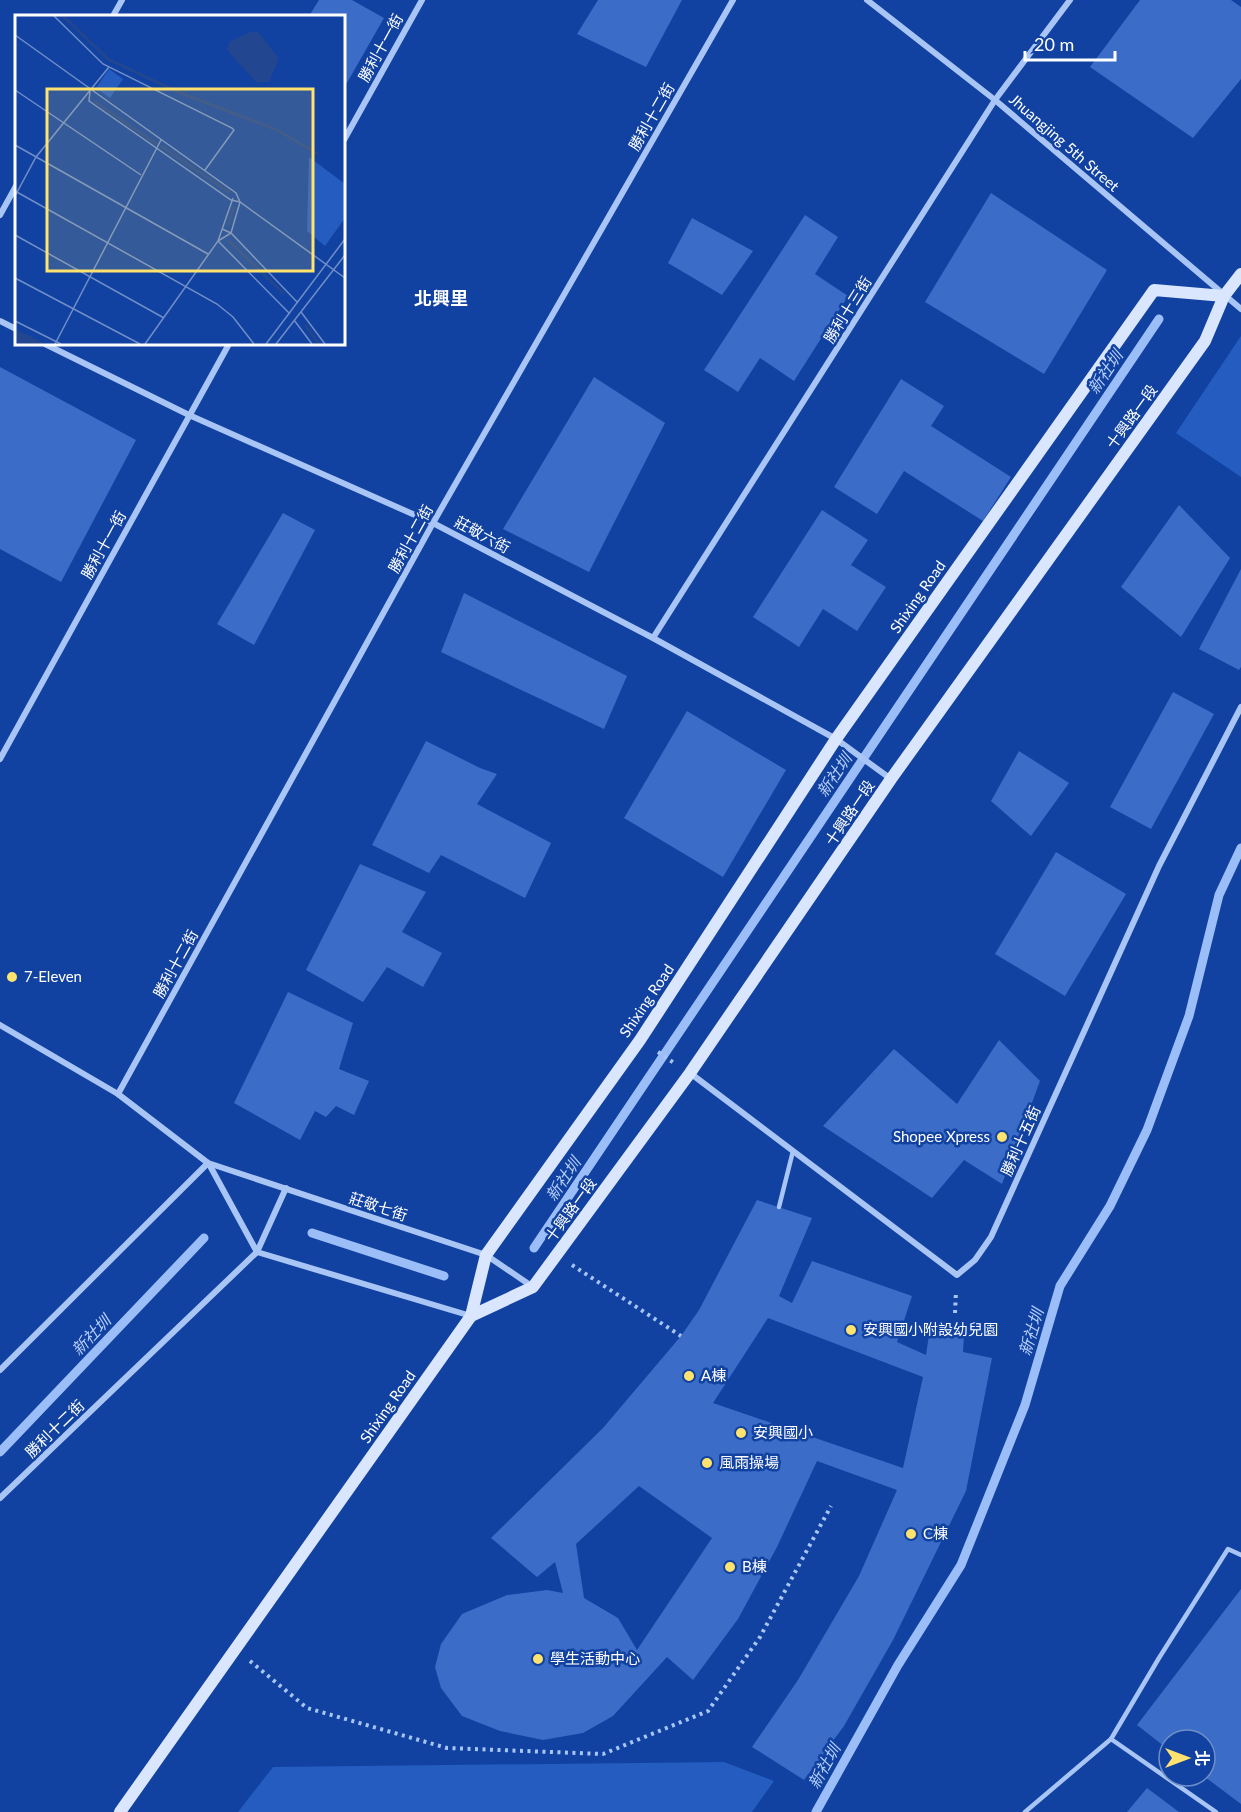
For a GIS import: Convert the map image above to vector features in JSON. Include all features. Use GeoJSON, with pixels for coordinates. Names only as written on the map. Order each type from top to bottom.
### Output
{"type":"FeatureCollection","features":[{"type":"Feature","properties":{"kind":"street"},"geometry":{"type":"LineString","coordinates":[[114,15],[122,0]]}},
{"type":"Feature","properties":{"kind":"street","name":"勝利十一街"},"geometry":{"type":"LineString","coordinates":[[345,138],[422,0]]}},
{"type":"Feature","properties":{"kind":"street","name":"勝利十二街"},"geometry":{"type":"LineString","coordinates":[[118,1094],[433,523],[733,0]]}},
{"type":"Feature","properties":{"kind":"street","name":"Jhuangjing 5th Street"},"geometry":{"type":"LineString","coordinates":[[867,0],[995,100],[1241,309]]}},
{"type":"Feature","properties":{"kind":"street","name":"勝利十三街"},"geometry":{"type":"LineString","coordinates":[[653,639],[995,100],[1071,0]]}},
{"type":"Feature","properties":{"kind":"street"},"geometry":{"type":"LineString","coordinates":[[0,215],[15,188]]}},
{"type":"Feature","properties":{"kind":"street"},"geometry":{"type":"LineString","coordinates":[[1224,296],[1241,274]]}},
{"type":"Feature","properties":{"kind":"street","name":"Shixing Road"},"geometry":{"type":"LineString","coordinates":[[120,1812],[471,1316],[486,1255],[640,1040],[836,739],[1154,290],[1224,296]]}},
{"type":"Feature","properties":{"kind":"street","name":"十興路一段"},"geometry":{"type":"LineString","coordinates":[[471,1316],[533,1287],[690,1073],[891,779],[1205,341],[1224,296]]}},
{"type":"Feature","properties":{"kind":"street"},"geometry":{"type":"LineString","coordinates":[[0,321],[15,328]]}},
{"type":"Feature","properties":{"kind":"street","name":"莊敬六街"},"geometry":{"type":"LineString","coordinates":[[47,345],[189,415],[433,523],[836,739],[891,779]]}},
{"type":"Feature","properties":{"kind":"street","name":"勝利十一街"},"geometry":{"type":"LineString","coordinates":[[0,759],[228,345]]}},
{"type":"Feature","properties":{"kind":"street","name":"勝利十五街"},"geometry":{"type":"LineString","coordinates":[[690,1073],[957,1275],[975,1260],[991,1237],[1159,866],[1241,707]]}},
{"type":"Feature","properties":{"kind":"street","name":"莊敬七街"},"geometry":{"type":"LineString","coordinates":[[0,1025],[118,1094],[208,1163],[486,1255],[533,1287]]}},
{"type":"Feature","properties":{"kind":"street"},"geometry":{"type":"LineString","coordinates":[[0,1370],[208,1163]]}},
{"type":"Feature","properties":{"kind":"street","name":"莊敬七街"},"geometry":{"type":"LineString","coordinates":[[208,1163],[257,1252]]}},
{"type":"Feature","properties":{"kind":"street","name":"勝利十二街"},"geometry":{"type":"LineString","coordinates":[[0,1498],[257,1252],[286,1188]]}},
{"type":"Feature","properties":{"kind":"street"},"geometry":{"type":"LineString","coordinates":[[257,1252],[471,1316]]}},
{"type":"Feature","properties":{"kind":"lane"},"geometry":{"type":"LineString","coordinates":[[779,1207],[793,1151]]}},
{"type":"Feature","properties":{"kind":"lane"},"geometry":{"type":"LineString","coordinates":[[1025,1812],[1112,1739],[1159,1658],[1228,1549],[1241,1555]]}},
{"type":"Feature","properties":{"kind":"lane"},"geometry":{"type":"LineString","coordinates":[[1112,1739],[1216,1812]]}},
{"type":"Feature","properties":{"kind":"path"},"geometry":{"type":"LineString","coordinates":[[640,1040],[690,1073]]}},
{"type":"Feature","properties":{"kind":"path"},"geometry":{"type":"LineString","coordinates":[[556,1255],[681,1336]]}},
{"type":"Feature","properties":{"kind":"path"},"geometry":{"type":"LineString","coordinates":[[236,1649],[307,1708],[447,1748],[603,1754],[708,1711],[760,1637],[831,1506]]}},
{"type":"Feature","properties":{"kind":"shaded area"},"geometry":{"type":"Polygon","coordinates":[[[1241,336],[1241,477],[1176,433],[1241,336]]]}},
{"type":"Feature","properties":{"kind":"shaded area"},"geometry":{"type":"Polygon","coordinates":[[[724,1762],[774,1781],[752,1812],[238,1812],[273,1767],[724,1762]]]}},
{"type":"Feature","properties":{"kind":"building"},"geometry":{"type":"Polygon","coordinates":[[[319,0],[352,0],[384,18],[345,86],[345,15],[310,15],[319,0]]]}},
{"type":"Feature","properties":{"kind":"building"},"geometry":{"type":"Polygon","coordinates":[[[598,0],[682,0],[646,67],[577,34],[598,0]]]}},
{"type":"Feature","properties":{"kind":"building"},"geometry":{"type":"Polygon","coordinates":[[[1140,0],[1231,0],[1241,7],[1241,79],[1193,138],[1090,67],[1140,0]]]}},
{"type":"Feature","properties":{"kind":"building"},"geometry":{"type":"Polygon","coordinates":[[[991,193],[1107,270],[1044,374],[925,302],[991,193]]]}},
{"type":"Feature","properties":{"kind":"building"},"geometry":{"type":"Polygon","coordinates":[[[805,215],[838,237],[815,274],[848,296],[794,381],[760,358],[738,392],[704,370],[805,215]]]}},
{"type":"Feature","properties":{"kind":"building"},"geometry":{"type":"Polygon","coordinates":[[[692,218],[753,251],[722,295],[668,263],[692,218]]]}},
{"type":"Feature","properties":{"kind":"building"},"geometry":{"type":"Polygon","coordinates":[[[0,367],[136,440],[61,582],[0,549],[0,367]]]}},
{"type":"Feature","properties":{"kind":"building"},"geometry":{"type":"Polygon","coordinates":[[[594,377],[665,423],[589,572],[503,529],[594,377]]]}},
{"type":"Feature","properties":{"kind":"building"},"geometry":{"type":"Polygon","coordinates":[[[901,379],[944,406],[931,426],[1011,477],[983,521],[904,471],[877,514],[834,487],[901,379]]]}},
{"type":"Feature","properties":{"kind":"building"},"geometry":{"type":"Polygon","coordinates":[[[1179,505],[1230,558],[1181,637],[1121,587],[1179,505]]]}},
{"type":"Feature","properties":{"kind":"building"},"geometry":{"type":"Polygon","coordinates":[[[822,510],[868,540],[851,565],[886,587],[857,631],[823,609],[799,647],[753,617],[822,510]]]}},
{"type":"Feature","properties":{"kind":"building"},"geometry":{"type":"Polygon","coordinates":[[[283,513],[315,530],[254,645],[217,624],[283,513]]]}},
{"type":"Feature","properties":{"kind":"building"},"geometry":{"type":"Polygon","coordinates":[[[1241,569],[1241,667],[1239,670],[1199,649],[1241,569]]]}},
{"type":"Feature","properties":{"kind":"building"},"geometry":{"type":"Polygon","coordinates":[[[464,593],[627,676],[604,729],[441,652],[464,593]]]}},
{"type":"Feature","properties":{"kind":"building"},"geometry":{"type":"Polygon","coordinates":[[[1173,692],[1214,714],[1151,829],[1110,807],[1173,692]]]}},
{"type":"Feature","properties":{"kind":"building"},"geometry":{"type":"Polygon","coordinates":[[[687,711],[786,770],[723,877],[624,818],[687,711]]]}},
{"type":"Feature","properties":{"kind":"building"},"geometry":{"type":"Polygon","coordinates":[[[426,741],[497,774],[477,804],[551,843],[525,898],[441,855],[429,873],[372,845],[426,741]]]}},
{"type":"Feature","properties":{"kind":"building"},"geometry":{"type":"Polygon","coordinates":[[[1019,751],[1069,783],[1031,836],[991,801],[1019,751]]]}},
{"type":"Feature","properties":{"kind":"building"},"geometry":{"type":"Polygon","coordinates":[[[1056,852],[1126,894],[1065,996],[995,954],[1056,852]]]}},
{"type":"Feature","properties":{"kind":"building"},"geometry":{"type":"Polygon","coordinates":[[[360,864],[426,892],[402,932],[442,953],[423,987],[387,967],[363,1002],[306,970],[360,864]]]}},
{"type":"Feature","properties":{"kind":"building"},"geometry":{"type":"Polygon","coordinates":[[[288,992],[353,1023],[339,1069],[369,1081],[354,1115],[336,1106],[326,1117],[315,1111],[300,1140],[234,1103],[288,992]]]}},
{"type":"Feature","properties":{"kind":"building"},"geometry":{"type":"Polygon","coordinates":[[[999,1040],[1040,1081],[1002,1184],[964,1160],[932,1198],[823,1126],[894,1049],[957,1104],[999,1040]]]}},
{"type":"Feature","properties":{"kind":"building"},"geometry":{"type":"Polygon","coordinates":[[[757,1200],[812,1218],[779,1296],[792,1303],[812,1261],[912,1296],[897,1342],[926,1355],[930,1328],[964,1335],[963,1352],[992,1358],[966,1491],[893,1640],[844,1726],[804,1780],[752,1747],[798,1680],[859,1576],[897,1490],[817,1461],[777,1547],[738,1619],[693,1680],[667,1657],[613,1716],[583,1733],[543,1740],[500,1731],[462,1716],[441,1688],[435,1667],[441,1644],[462,1614],[507,1595],[547,1590],[563,1593],[555,1562],[537,1577],[491,1538],[603,1428],[681,1336],[699,1310],[757,1200]],[[768,1318],[713,1403],[903,1468],[923,1377],[768,1318]],[[639,1486],[576,1544],[584,1598],[618,1618],[637,1650],[712,1538],[639,1486]]]}},
{"type":"Feature","properties":{"kind":"building"},"geometry":{"type":"Polygon","coordinates":[[[1241,1589],[1241,1804],[1217,1786],[1217,1728],[1157,1728],[1157,1741],[1137,1725],[1241,1589]]]}},
{"type":"Feature","properties":{"kind":"building"},"geometry":{"type":"Polygon","coordinates":[[[1147,1788],[1179,1812],[1127,1812],[1147,1788]]]}},
{"type":"Feature","properties":{"kind":"waterway","name":"新社圳"},"geometry":{"type":"LineString","coordinates":[[534,1248],[1159,319]]}},
{"type":"Feature","properties":{"kind":"waterway","name":"新社圳"},"geometry":{"type":"LineString","coordinates":[[816,1812],[898,1665],[961,1565],[1025,1405],[1060,1286],[1110,1206],[1147,1130],[1189,1016],[1219,895],[1241,848]]}},
{"type":"Feature","properties":{"kind":"waterway","name":"新社圳"},"geometry":{"type":"LineString","coordinates":[[312,1233],[444,1276]]}},
{"type":"Feature","properties":{"kind":"waterway","name":"新社圳"},"geometry":{"type":"LineString","coordinates":[[0,1452],[204,1238]]}},
{"type":"Feature","properties":{"kind":"place","name":"7-Eleven"},"geometry":{"type":"Point","coordinates":[12,977]}},
{"type":"Feature","properties":{"kind":"place","name":"Shopee Xpress"},"geometry":{"type":"Point","coordinates":[1002,1137]}},
{"type":"Feature","properties":{"kind":"place","name":"安興國小附設幼兒園"},"geometry":{"type":"Point","coordinates":[851,1330]}},
{"type":"Feature","properties":{"kind":"place","name":"A棟"},"geometry":{"type":"Point","coordinates":[689,1376]}},
{"type":"Feature","properties":{"kind":"place","name":"安興國小"},"geometry":{"type":"Point","coordinates":[741,1433]}},
{"type":"Feature","properties":{"kind":"place","name":"風雨操場"},"geometry":{"type":"Point","coordinates":[707,1463]}},
{"type":"Feature","properties":{"kind":"place","name":"C棟"},"geometry":{"type":"Point","coordinates":[911,1534]}},
{"type":"Feature","properties":{"kind":"place","name":"B棟"},"geometry":{"type":"Point","coordinates":[730,1567]}},
{"type":"Feature","properties":{"kind":"place","name":"學生活動中心"},"geometry":{"type":"Point","coordinates":[538,1659]}},
{"type":"Feature","properties":{"kind":"district","name":"北興里"},"geometry":{"type":"Point","coordinates":[441,299]}}]}
